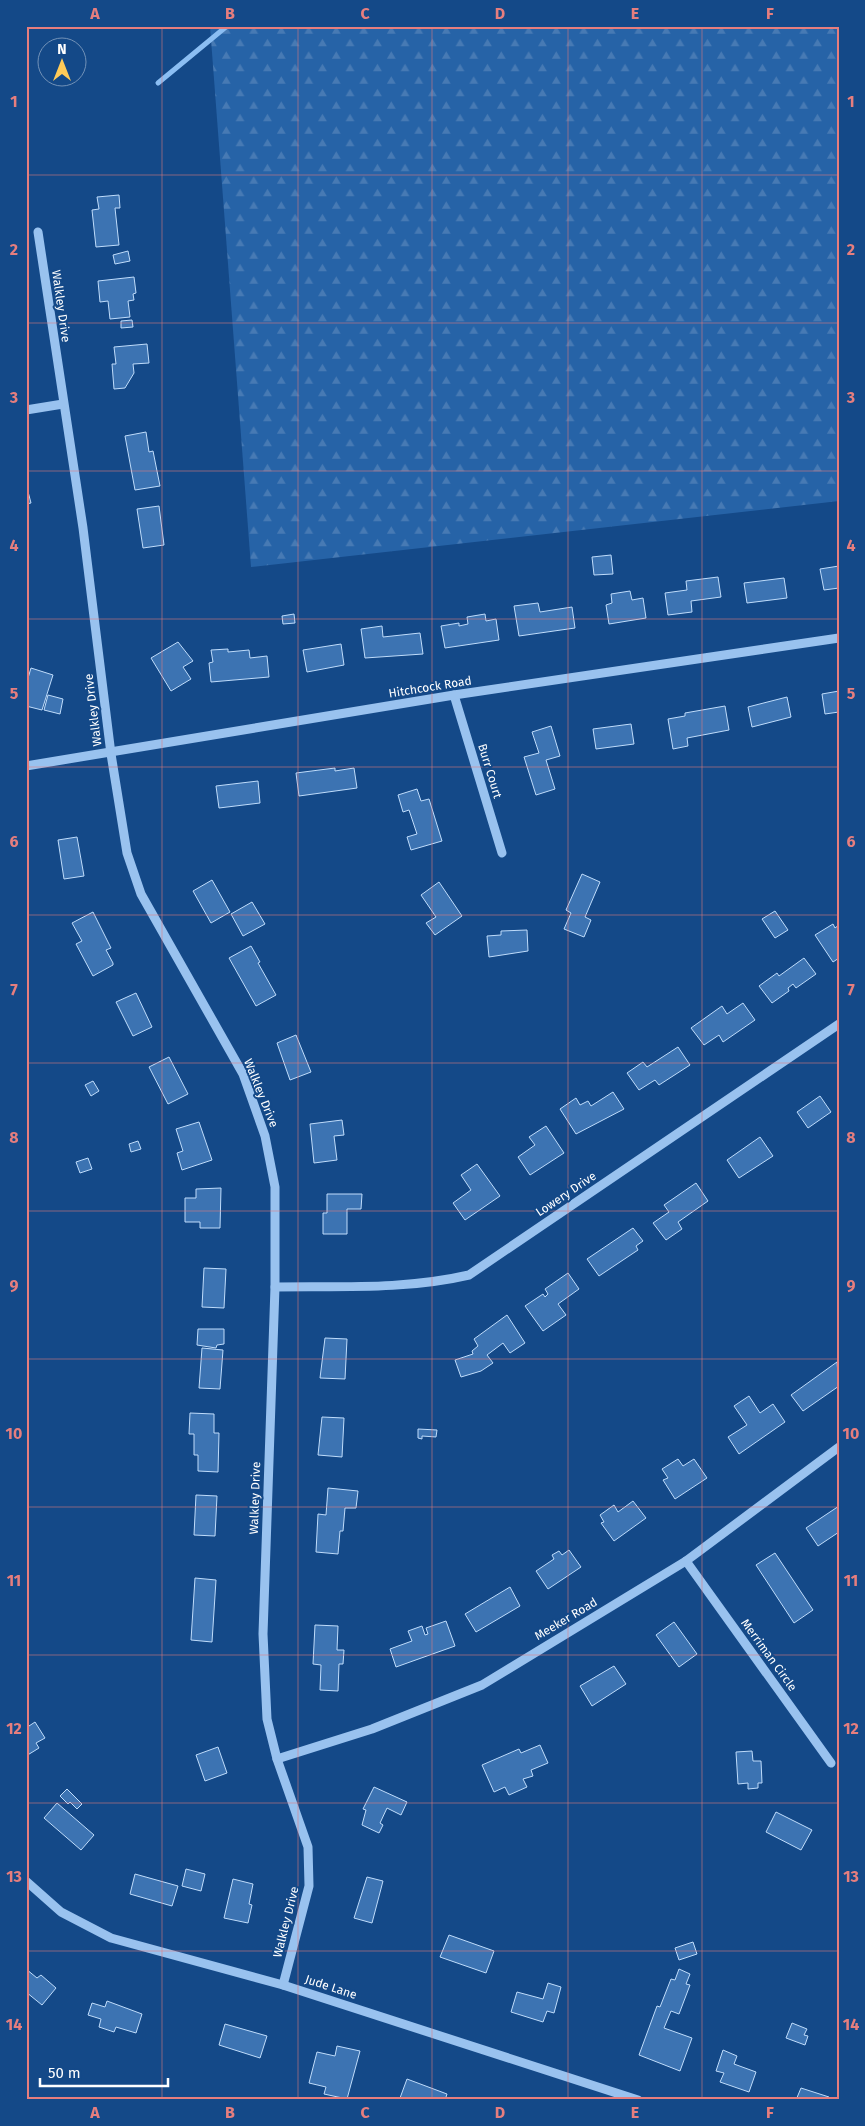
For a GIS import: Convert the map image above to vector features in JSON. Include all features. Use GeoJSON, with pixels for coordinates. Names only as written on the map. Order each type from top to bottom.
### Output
{"type":"FeatureCollection","features":[{"type":"Feature","properties":{"kind":"street","name":"Walkley Drive"},"geometry":{"type":"LineString","coordinates":[[38,232],[83,528],[111,754],[127,853],[142,894],[243,1074],[265,1136],[274,1187],[274,1287],[263,1634],[267,1719],[277,1759],[308,1848],[309,1876],[309,1886],[283,1985]]}},
{"type":"Feature","properties":{"kind":"street"},"geometry":{"type":"LineString","coordinates":[[26,410],[63,404]]}},
{"type":"Feature","properties":{"kind":"street","name":"Hitchcock Road"},"geometry":{"type":"LineString","coordinates":[[26,766],[111,754],[454,695],[839,638]]}},
{"type":"Feature","properties":{"kind":"street","name":"Burr Court"},"geometry":{"type":"LineString","coordinates":[[454,695],[502,854]]}},
{"type":"Feature","properties":{"kind":"street","name":"Lowery Drive"},"geometry":{"type":"LineString","coordinates":[[274,1287],[390,1286],[439,1282],[469,1275],[839,1024]]}},
{"type":"Feature","properties":{"kind":"street","name":"Meeker Road"},"geometry":{"type":"LineString","coordinates":[[277,1759],[372,1728],[482,1685],[686,1562],[839,1447]]}},
{"type":"Feature","properties":{"kind":"street","name":"Merriman Circle"},"geometry":{"type":"LineString","coordinates":[[686,1562],[831,1763]]}},
{"type":"Feature","properties":{"kind":"street","name":"Jude Lane"},"geometry":{"type":"LineString","coordinates":[[26,1881],[61,1912],[111,1938],[283,1985],[638,2100]]}},
{"type":"Feature","properties":{"kind":"green space"},"geometry":{"type":"Polygon","coordinates":[[[210,26],[839,26],[839,501],[251,567],[210,26]]]}},
{"type":"Feature","properties":{"kind":"building"},"geometry":{"type":"Polygon","coordinates":[[[119,195],[120,208],[115,208],[119,245],[96,247],[92,210],[99,209],[97,197],[119,195]]]}},
{"type":"Feature","properties":{"kind":"building"},"geometry":{"type":"Polygon","coordinates":[[[128,251],[130,261],[115,264],[113,255],[128,251]]]}},
{"type":"Feature","properties":{"kind":"building"},"geometry":{"type":"Polygon","coordinates":[[[134,277],[136,293],[133,294],[134,300],[128,301],[130,317],[110,319],[108,301],[100,302],[98,281],[134,277]]]}},
{"type":"Feature","properties":{"kind":"building"},"geometry":{"type":"Polygon","coordinates":[[[132,320],[133,327],[121,328],[121,321],[132,320]]]}},
{"type":"Feature","properties":{"kind":"building"},"geometry":{"type":"Polygon","coordinates":[[[147,344],[149,363],[133,364],[134,373],[125,388],[114,389],[112,364],[116,364],[114,347],[147,344]]]}},
{"type":"Feature","properties":{"kind":"building"},"geometry":{"type":"Polygon","coordinates":[[[146,432],[149,452],[153,451],[160,486],[135,490],[125,436],[146,432]]]}},
{"type":"Feature","properties":{"kind":"building"},"geometry":{"type":"Polygon","coordinates":[[[26,484],[31,503],[26,504],[26,484]]]}},
{"type":"Feature","properties":{"kind":"building"},"geometry":{"type":"Polygon","coordinates":[[[159,506],[164,545],[143,548],[137,509],[159,506]]]}},
{"type":"Feature","properties":{"kind":"building"},"geometry":{"type":"Polygon","coordinates":[[[611,555],[613,574],[594,575],[592,557],[611,555]]]}},
{"type":"Feature","properties":{"kind":"building"},"geometry":{"type":"Polygon","coordinates":[[[839,566],[839,588],[824,590],[820,569],[839,566]]]}},
{"type":"Feature","properties":{"kind":"building"},"geometry":{"type":"Polygon","coordinates":[[[718,577],[721,597],[691,601],[692,612],[668,615],[665,593],[687,590],[686,581],[718,577]]]}},
{"type":"Feature","properties":{"kind":"building"},"geometry":{"type":"Polygon","coordinates":[[[784,578],[787,598],[747,603],[744,583],[784,578]]]}},
{"type":"Feature","properties":{"kind":"building"},"geometry":{"type":"Polygon","coordinates":[[[630,591],[632,600],[643,598],[646,618],[609,624],[606,605],[612,603],[611,594],[630,591]]]}},
{"type":"Feature","properties":{"kind":"building"},"geometry":{"type":"Polygon","coordinates":[[[538,603],[540,612],[572,607],[575,628],[519,636],[514,606],[538,603]]]}},
{"type":"Feature","properties":{"kind":"building"},"geometry":{"type":"Polygon","coordinates":[[[294,614],[295,623],[283,624],[282,616],[294,614]]]}},
{"type":"Feature","properties":{"kind":"building"},"geometry":{"type":"Polygon","coordinates":[[[485,614],[486,621],[496,619],[499,640],[445,648],[441,626],[459,623],[459,626],[468,624],[467,617],[485,614]]]}},
{"type":"Feature","properties":{"kind":"building"},"geometry":{"type":"Polygon","coordinates":[[[382,626],[383,637],[420,633],[423,654],[365,658],[361,629],[382,626]]]}},
{"type":"Feature","properties":{"kind":"building"},"geometry":{"type":"Polygon","coordinates":[[[178,642],[193,661],[183,667],[191,679],[171,691],[151,658],[178,642]]]}},
{"type":"Feature","properties":{"kind":"building"},"geometry":{"type":"Polygon","coordinates":[[[341,644],[344,665],[307,672],[303,650],[341,644]]]}},
{"type":"Feature","properties":{"kind":"building"},"geometry":{"type":"Polygon","coordinates":[[[228,649],[228,652],[249,650],[250,658],[267,656],[269,677],[211,682],[209,663],[213,662],[211,650],[228,649]]]}},
{"type":"Feature","properties":{"kind":"building"},"geometry":{"type":"Polygon","coordinates":[[[31,668],[53,675],[42,710],[26,706],[26,685],[31,668]]]}},
{"type":"Feature","properties":{"kind":"building"},"geometry":{"type":"Polygon","coordinates":[[[839,691],[839,712],[825,714],[822,694],[839,691]]]}},
{"type":"Feature","properties":{"kind":"building"},"geometry":{"type":"Polygon","coordinates":[[[48,695],[63,699],[60,714],[44,710],[48,695]]]}},
{"type":"Feature","properties":{"kind":"building"},"geometry":{"type":"Polygon","coordinates":[[[787,697],[791,717],[752,727],[748,707],[787,697]]]}},
{"type":"Feature","properties":{"kind":"building"},"geometry":{"type":"Polygon","coordinates":[[[725,706],[729,730],[687,738],[688,746],[673,749],[668,719],[685,716],[685,713],[725,706]]]}},
{"type":"Feature","properties":{"kind":"building"},"geometry":{"type":"Polygon","coordinates":[[[631,724],[634,744],[596,749],[593,729],[631,724]]]}},
{"type":"Feature","properties":{"kind":"building"},"geometry":{"type":"Polygon","coordinates":[[[551,726],[560,756],[546,760],[555,789],[536,795],[524,757],[539,753],[532,732],[551,726]]]}},
{"type":"Feature","properties":{"kind":"building"},"geometry":{"type":"Polygon","coordinates":[[[335,768],[335,771],[354,768],[357,788],[299,796],[296,773],[335,768]]]}},
{"type":"Feature","properties":{"kind":"building"},"geometry":{"type":"Polygon","coordinates":[[[258,781],[260,803],[219,808],[216,786],[258,781]]]}},
{"type":"Feature","properties":{"kind":"building"},"geometry":{"type":"Polygon","coordinates":[[[417,789],[421,801],[429,799],[442,841],[411,850],[407,837],[417,834],[409,810],[403,812],[398,795],[417,789]]]}},
{"type":"Feature","properties":{"kind":"building"},"geometry":{"type":"Polygon","coordinates":[[[77,837],[84,876],[64,879],[58,840],[77,837]]]}},
{"type":"Feature","properties":{"kind":"building"},"geometry":{"type":"Polygon","coordinates":[[[582,874],[600,882],[585,917],[591,920],[584,937],[564,929],[571,913],[566,910],[582,874]]]}},
{"type":"Feature","properties":{"kind":"building"},"geometry":{"type":"Polygon","coordinates":[[[212,880],[230,912],[211,923],[193,891],[212,880]]]}},
{"type":"Feature","properties":{"kind":"building"},"geometry":{"type":"Polygon","coordinates":[[[439,882],[462,916],[435,935],[426,923],[436,917],[421,895],[439,882]]]}},
{"type":"Feature","properties":{"kind":"building"},"geometry":{"type":"Polygon","coordinates":[[[252,902],[265,924],[243,936],[231,914],[252,902]]]}},
{"type":"Feature","properties":{"kind":"building"},"geometry":{"type":"Polygon","coordinates":[[[775,911],[788,930],[775,938],[762,919],[775,911]]]}},
{"type":"Feature","properties":{"kind":"building"},"geometry":{"type":"Polygon","coordinates":[[[93,912],[111,948],[106,950],[113,965],[93,976],[76,944],[82,941],[72,923],[93,912]]]}},
{"type":"Feature","properties":{"kind":"building"},"geometry":{"type":"Polygon","coordinates":[[[833,924],[835,928],[839,925],[839,958],[833,962],[815,935],[833,924]]]}},
{"type":"Feature","properties":{"kind":"building"},"geometry":{"type":"Polygon","coordinates":[[[527,930],[528,951],[489,957],[487,936],[501,935],[501,931],[527,930]]]}},
{"type":"Feature","properties":{"kind":"building"},"geometry":{"type":"Polygon","coordinates":[[[251,946],[276,995],[256,1006],[229,958],[251,946]]]}},
{"type":"Feature","properties":{"kind":"building"},"geometry":{"type":"Polygon","coordinates":[[[804,958],[816,974],[796,988],[793,984],[788,988],[789,991],[772,1003],[759,986],[777,973],[779,976],[804,958]]]}},
{"type":"Feature","properties":{"kind":"building"},"geometry":{"type":"Polygon","coordinates":[[[136,993],[152,1027],[133,1036],[116,1002],[136,993]]]}},
{"type":"Feature","properties":{"kind":"building"},"geometry":{"type":"Polygon","coordinates":[[[743,1003],[755,1020],[723,1042],[719,1035],[704,1045],[691,1028],[722,1006],[727,1014],[743,1003]]]}},
{"type":"Feature","properties":{"kind":"building"},"geometry":{"type":"Polygon","coordinates":[[[296,1035],[311,1072],[290,1080],[277,1043],[296,1035]]]}},
{"type":"Feature","properties":{"kind":"building"},"geometry":{"type":"Polygon","coordinates":[[[678,1047],[690,1065],[659,1085],[655,1080],[639,1090],[627,1073],[643,1062],[647,1067],[678,1047]]]}},
{"type":"Feature","properties":{"kind":"building"},"geometry":{"type":"Polygon","coordinates":[[[169,1057],[188,1094],[168,1104],[149,1067],[169,1057]]]}},
{"type":"Feature","properties":{"kind":"building"},"geometry":{"type":"Polygon","coordinates":[[[93,1081],[99,1091],[91,1096],[85,1085],[93,1081]]]}},
{"type":"Feature","properties":{"kind":"building"},"geometry":{"type":"Polygon","coordinates":[[[613,1092],[624,1109],[576,1134],[560,1109],[576,1098],[580,1105],[588,1101],[591,1106],[613,1092]]]}},
{"type":"Feature","properties":{"kind":"building"},"geometry":{"type":"Polygon","coordinates":[[[820,1096],[831,1112],[808,1128],[797,1112],[820,1096]]]}},
{"type":"Feature","properties":{"kind":"building"},"geometry":{"type":"Polygon","coordinates":[[[342,1120],[344,1135],[334,1136],[337,1160],[314,1163],[310,1124],[342,1120]]]}},
{"type":"Feature","properties":{"kind":"building"},"geometry":{"type":"Polygon","coordinates":[[[199,1122],[212,1160],[182,1170],[177,1153],[183,1151],[176,1129],[199,1122]]]}},
{"type":"Feature","properties":{"kind":"building"},"geometry":{"type":"Polygon","coordinates":[[[546,1126],[564,1153],[530,1175],[518,1157],[535,1145],[529,1137],[546,1126]]]}},
{"type":"Feature","properties":{"kind":"building"},"geometry":{"type":"Polygon","coordinates":[[[760,1137],[773,1156],[739,1178],[727,1160],[760,1137]]]}},
{"type":"Feature","properties":{"kind":"building"},"geometry":{"type":"Polygon","coordinates":[[[138,1141],[141,1149],[131,1152],[129,1144],[138,1141]]]}},
{"type":"Feature","properties":{"kind":"building"},"geometry":{"type":"Polygon","coordinates":[[[88,1158],[92,1169],[80,1173],[76,1162],[88,1158]]]}},
{"type":"Feature","properties":{"kind":"building"},"geometry":{"type":"Polygon","coordinates":[[[477,1164],[500,1196],[465,1220],[453,1203],[471,1190],[461,1175],[477,1164]]]}},
{"type":"Feature","properties":{"kind":"building"},"geometry":{"type":"Polygon","coordinates":[[[696,1183],[708,1201],[678,1222],[682,1229],[666,1240],[653,1223],[669,1212],[664,1205],[696,1183]]]}},
{"type":"Feature","properties":{"kind":"building"},"geometry":{"type":"Polygon","coordinates":[[[221,1188],[220,1228],[200,1228],[200,1222],[185,1222],[185,1198],[196,1198],[196,1189],[221,1188]]]}},
{"type":"Feature","properties":{"kind":"building"},"geometry":{"type":"Polygon","coordinates":[[[327,1194],[362,1194],[361,1209],[347,1209],[347,1234],[323,1234],[323,1213],[327,1213],[327,1194]]]}},
{"type":"Feature","properties":{"kind":"building"},"geometry":{"type":"Polygon","coordinates":[[[633,1228],[643,1241],[636,1246],[638,1250],[599,1276],[587,1259],[633,1228]]]}},
{"type":"Feature","properties":{"kind":"building"},"geometry":{"type":"Polygon","coordinates":[[[204,1268],[226,1269],[224,1308],[202,1307],[204,1268]]]}},
{"type":"Feature","properties":{"kind":"building"},"geometry":{"type":"Polygon","coordinates":[[[568,1273],[579,1289],[558,1304],[566,1315],[543,1331],[525,1306],[543,1294],[545,1297],[548,1294],[545,1289],[568,1273]]]}},
{"type":"Feature","properties":{"kind":"building"},"geometry":{"type":"Polygon","coordinates":[[[507,1315],[525,1343],[510,1353],[503,1343],[487,1355],[493,1363],[481,1371],[461,1377],[455,1360],[473,1354],[472,1351],[478,1346],[474,1339],[507,1315]]]}},
{"type":"Feature","properties":{"kind":"building"},"geometry":{"type":"Polygon","coordinates":[[[198,1329],[224,1329],[224,1344],[217,1345],[216,1348],[197,1345],[198,1329]]]}},
{"type":"Feature","properties":{"kind":"building"},"geometry":{"type":"Polygon","coordinates":[[[325,1338],[347,1339],[345,1379],[320,1378],[325,1338]]]}},
{"type":"Feature","properties":{"kind":"building"},"geometry":{"type":"Polygon","coordinates":[[[202,1348],[223,1350],[220,1389],[199,1388],[202,1348]]]}},
{"type":"Feature","properties":{"kind":"building"},"geometry":{"type":"Polygon","coordinates":[[[837,1362],[839,1386],[803,1411],[791,1395],[837,1362]]]}},
{"type":"Feature","properties":{"kind":"building"},"geometry":{"type":"Polygon","coordinates":[[[749,1396],[760,1413],[773,1404],[785,1422],[739,1454],[728,1437],[747,1425],[734,1406],[749,1396]]]}},
{"type":"Feature","properties":{"kind":"building"},"geometry":{"type":"Polygon","coordinates":[[[190,1413],[214,1414],[214,1433],[219,1433],[218,1472],[198,1471],[198,1455],[194,1455],[194,1434],[189,1434],[190,1413]]]}},
{"type":"Feature","properties":{"kind":"building"},"geometry":{"type":"Polygon","coordinates":[[[322,1417],[344,1418],[342,1457],[318,1455],[322,1417]]]}},
{"type":"Feature","properties":{"kind":"building"},"geometry":{"type":"Polygon","coordinates":[[[418,1429],[437,1430],[436,1437],[422,1436],[422,1439],[418,1438],[418,1429]]]}},
{"type":"Feature","properties":{"kind":"building"},"geometry":{"type":"Polygon","coordinates":[[[678,1459],[683,1466],[694,1459],[707,1478],[675,1499],[663,1480],[668,1478],[662,1469],[678,1459]]]}},
{"type":"Feature","properties":{"kind":"building"},"geometry":{"type":"Polygon","coordinates":[[[328,1488],[358,1491],[356,1508],[345,1508],[338,1554],[316,1552],[318,1514],[326,1515],[328,1488]]]}},
{"type":"Feature","properties":{"kind":"building"},"geometry":{"type":"Polygon","coordinates":[[[196,1495],[217,1496],[215,1536],[194,1535],[196,1495]]]}},
{"type":"Feature","properties":{"kind":"building"},"geometry":{"type":"Polygon","coordinates":[[[633,1501],[646,1518],[614,1541],[601,1523],[604,1522],[600,1515],[614,1505],[618,1512],[633,1501]]]}},
{"type":"Feature","properties":{"kind":"building"},"geometry":{"type":"Polygon","coordinates":[[[839,1506],[839,1532],[818,1546],[806,1528],[839,1506]]]}},
{"type":"Feature","properties":{"kind":"building"},"geometry":{"type":"Polygon","coordinates":[[[569,1550],[581,1567],[548,1589],[536,1571],[554,1559],[552,1555],[559,1551],[562,1555],[569,1550]]]}},
{"type":"Feature","properties":{"kind":"building"},"geometry":{"type":"Polygon","coordinates":[[[775,1553],[813,1610],[794,1623],[756,1565],[775,1553]]]}},
{"type":"Feature","properties":{"kind":"building"},"geometry":{"type":"Polygon","coordinates":[[[195,1578],[216,1580],[212,1642],[191,1640],[195,1578]]]}},
{"type":"Feature","properties":{"kind":"building"},"geometry":{"type":"Polygon","coordinates":[[[510,1587],[520,1606],[476,1632],[465,1614],[510,1587]]]}},
{"type":"Feature","properties":{"kind":"building"},"geometry":{"type":"Polygon","coordinates":[[[446,1621],[455,1646],[396,1667],[390,1649],[412,1641],[408,1631],[422,1626],[425,1635],[428,1634],[426,1628],[446,1621]]]}},
{"type":"Feature","properties":{"kind":"building"},"geometry":{"type":"Polygon","coordinates":[[[674,1622],[697,1654],[679,1667],[656,1635],[674,1622]]]}},
{"type":"Feature","properties":{"kind":"building"},"geometry":{"type":"Polygon","coordinates":[[[315,1625],[338,1626],[337,1650],[344,1650],[343,1664],[339,1664],[338,1691],[320,1690],[321,1665],[313,1664],[315,1625]]]}},
{"type":"Feature","properties":{"kind":"building"},"geometry":{"type":"Polygon","coordinates":[[[614,1666],[626,1684],[592,1706],[580,1686],[614,1666]]]}},
{"type":"Feature","properties":{"kind":"building"},"geometry":{"type":"Polygon","coordinates":[[[26,1722],[29,1726],[35,1722],[45,1738],[36,1743],[39,1748],[26,1756],[26,1722]]]}},
{"type":"Feature","properties":{"kind":"building"},"geometry":{"type":"Polygon","coordinates":[[[540,1745],[548,1763],[531,1770],[533,1776],[523,1779],[527,1787],[509,1795],[505,1787],[494,1792],[482,1765],[519,1749],[521,1753],[540,1745]]]}},
{"type":"Feature","properties":{"kind":"building"},"geometry":{"type":"Polygon","coordinates":[[[218,1747],[227,1773],[205,1781],[196,1755],[218,1747]]]}},
{"type":"Feature","properties":{"kind":"building"},"geometry":{"type":"Polygon","coordinates":[[[752,1751],[753,1761],[761,1761],[762,1783],[758,1783],[758,1788],[748,1789],[748,1783],[738,1784],[736,1752],[752,1751]]]}},
{"type":"Feature","properties":{"kind":"building"},"geometry":{"type":"Polygon","coordinates":[[[374,1787],[407,1802],[401,1815],[387,1808],[380,1823],[383,1825],[379,1833],[362,1825],[366,1810],[363,1809],[374,1787]]]}},
{"type":"Feature","properties":{"kind":"building"},"geometry":{"type":"Polygon","coordinates":[[[67,1789],[82,1804],[77,1809],[60,1796],[67,1789]]]}},
{"type":"Feature","properties":{"kind":"building"},"geometry":{"type":"Polygon","coordinates":[[[57,1803],[94,1835],[81,1850],[44,1818],[57,1803]]]}},
{"type":"Feature","properties":{"kind":"building"},"geometry":{"type":"Polygon","coordinates":[[[776,1812],[812,1830],[801,1850],[766,1832],[776,1812]]]}},
{"type":"Feature","properties":{"kind":"building"},"geometry":{"type":"Polygon","coordinates":[[[186,1869],[205,1874],[201,1891],[182,1886],[186,1869]]]}},
{"type":"Feature","properties":{"kind":"building"},"geometry":{"type":"Polygon","coordinates":[[[135,1874],[178,1886],[172,1906],[130,1894],[135,1874]]]}},
{"type":"Feature","properties":{"kind":"building"},"geometry":{"type":"Polygon","coordinates":[[[367,1877],[383,1881],[372,1923],[354,1918],[367,1877]]]}},
{"type":"Feature","properties":{"kind":"building"},"geometry":{"type":"Polygon","coordinates":[[[233,1879],[253,1884],[249,1904],[252,1905],[248,1923],[224,1918],[233,1879]]]}},
{"type":"Feature","properties":{"kind":"building"},"geometry":{"type":"Polygon","coordinates":[[[449,1935],[494,1951],[486,1973],[440,1957],[449,1935]]]}},
{"type":"Feature","properties":{"kind":"building"},"geometry":{"type":"Polygon","coordinates":[[[693,1942],[697,1954],[679,1960],[675,1948],[693,1942]]]}},
{"type":"Feature","properties":{"kind":"building"},"geometry":{"type":"Polygon","coordinates":[[[26,1969],[37,1978],[41,1975],[56,1988],[42,2005],[26,1992],[26,1969]]]}},
{"type":"Feature","properties":{"kind":"building"},"geometry":{"type":"Polygon","coordinates":[[[679,1969],[690,1974],[686,1984],[690,1985],[679,2014],[671,2011],[664,2028],[692,2038],[680,2071],[639,2055],[657,2006],[660,2007],[671,1979],[675,1980],[679,1969]]]}},
{"type":"Feature","properties":{"kind":"building"},"geometry":{"type":"Polygon","coordinates":[[[548,1983],[561,1987],[554,2013],[547,2011],[543,2022],[511,2012],[517,1992],[543,1999],[548,1983]]]}},
{"type":"Feature","properties":{"kind":"building"},"geometry":{"type":"Polygon","coordinates":[[[107,2001],[142,2014],[136,2033],[116,2027],[114,2032],[99,2027],[101,2019],[88,2015],[92,2003],[105,2007],[107,2001]]]}},
{"type":"Feature","properties":{"kind":"building"},"geometry":{"type":"Polygon","coordinates":[[[792,2023],[807,2029],[804,2035],[808,2036],[805,2045],[786,2038],[792,2023]]]}},
{"type":"Feature","properties":{"kind":"building"},"geometry":{"type":"Polygon","coordinates":[[[225,2024],[267,2036],[260,2058],[219,2045],[225,2024]]]}},
{"type":"Feature","properties":{"kind":"building"},"geometry":{"type":"Polygon","coordinates":[[[337,2046],[360,2051],[347,2099],[324,2094],[326,2087],[309,2083],[317,2052],[335,2056],[337,2046]]]}},
{"type":"Feature","properties":{"kind":"building"},"geometry":{"type":"Polygon","coordinates":[[[723,2050],[737,2056],[734,2064],[756,2072],[749,2092],[720,2082],[724,2073],[716,2071],[723,2050]]]}},
{"type":"Feature","properties":{"kind":"building"},"geometry":{"type":"Polygon","coordinates":[[[407,2079],[447,2094],[445,2100],[400,2098],[407,2079]]]}},
{"type":"Feature","properties":{"kind":"building"},"geometry":{"type":"Polygon","coordinates":[[[801,2088],[829,2097],[829,2100],[796,2100],[801,2088]]]}},
{"type":"Feature","properties":{"kind":"waterway"},"geometry":{"type":"LineString","coordinates":[[158,83],[227,26]]}}]}
